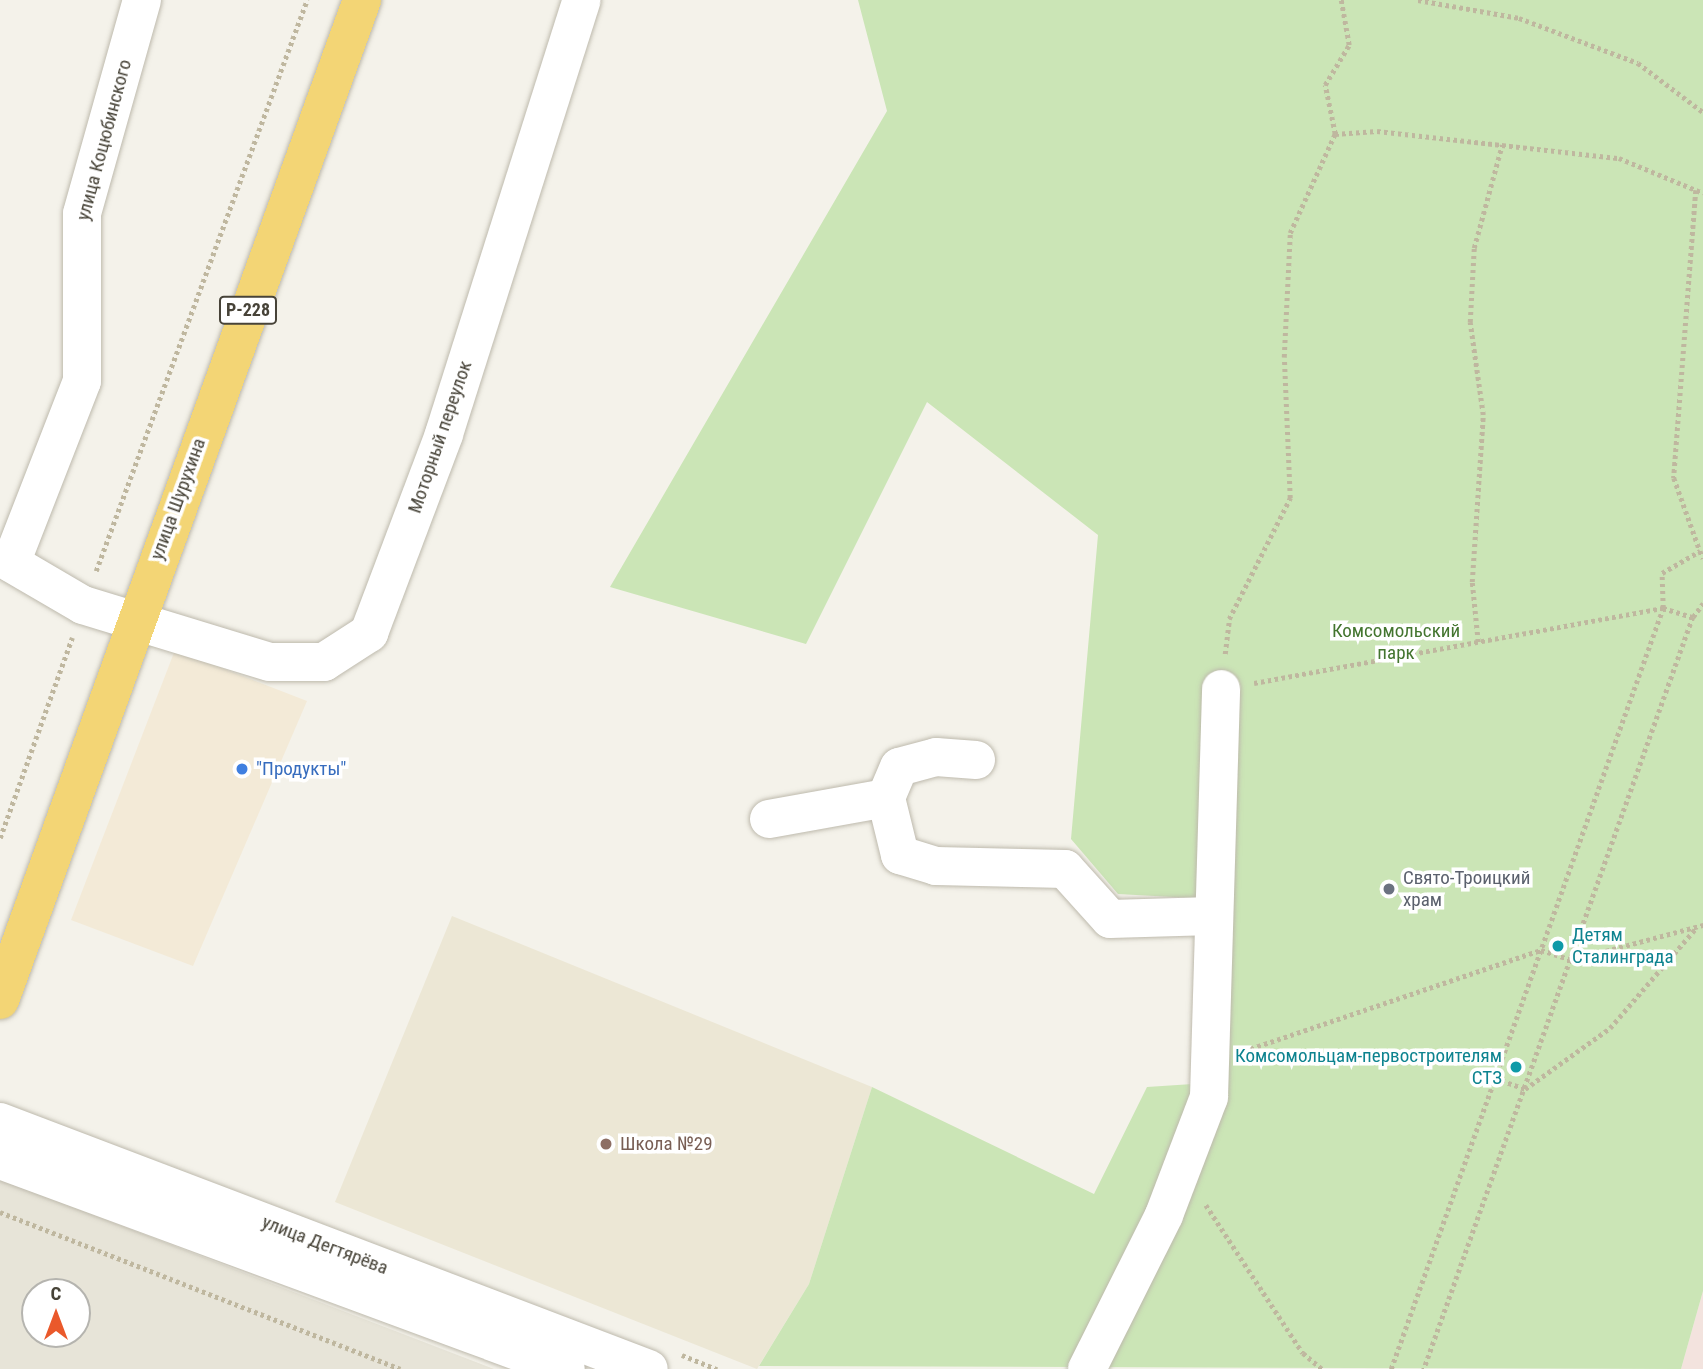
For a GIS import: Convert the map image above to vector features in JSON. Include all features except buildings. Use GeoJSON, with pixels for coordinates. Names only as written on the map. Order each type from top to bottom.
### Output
{"type":"FeatureCollection","features":[{"type":"Feature","properties":{"kind":"highway","name":"улица Шурухина"},"geometry":{"type":"LineString","coordinates":[[0,1000],[134,619],[362,0]]}},
{"type":"Feature","properties":{"kind":"street","name":"улица Коцюбинского"},"geometry":{"type":"LineString","coordinates":[[11,563],[82,380],[82,214],[142,0]]}},
{"type":"Feature","properties":{"kind":"street","name":"Моторный переулок"},"geometry":{"type":"LineString","coordinates":[[11,563],[83,605],[270,662],[324,662],[369,633],[444,434],[582,0]]}},
{"type":"Feature","properties":{"kind":"street"},"geometry":{"type":"LineString","coordinates":[[1087,1369],[1182,1168],[1209,1097],[1221,689]]}},
{"type":"Feature","properties":{"kind":"street"},"geometry":{"type":"LineString","coordinates":[[976,760],[936,757],[899,767],[886,798],[900,855],[936,866],[1065,870],[1110,919],[1213,916]]}},
{"type":"Feature","properties":{"kind":"street"},"geometry":{"type":"LineString","coordinates":[[769,820],[886,798]]}},
{"type":"Feature","properties":{"kind":"street","name":"улица Дегтярёва"},"geometry":{"type":"LineString","coordinates":[[0,1122],[649,1369]]}},
{"type":"Feature","properties":{"kind":"street","name":"улица Дегтярёва"},"geometry":{"type":"LineString","coordinates":[[0,1160],[566,1369]]}},
{"type":"Feature","properties":{"kind":"path"},"geometry":{"type":"LineString","coordinates":[[0,838],[83,605],[307,0]]}},
{"type":"Feature","properties":{"kind":"path"},"geometry":{"type":"LineString","coordinates":[[1341,0],[1349,45],[1325,85],[1335,134],[1290,233],[1284,357],[1290,498],[1229,619],[1221,689],[1663,608],[1693,617]]}},
{"type":"Feature","properties":{"kind":"path"},"geometry":{"type":"LineString","coordinates":[[1418,0],[1519,18],[1638,63],[1703,112]]}},
{"type":"Feature","properties":{"kind":"path"},"geometry":{"type":"LineString","coordinates":[[1335,134],[1377,131],[1619,158],[1703,193]]}},
{"type":"Feature","properties":{"kind":"path"},"geometry":{"type":"LineString","coordinates":[[1478,642],[1472,582],[1483,415],[1470,322],[1474,248],[1502,145]]}},
{"type":"Feature","properties":{"kind":"path"},"geometry":{"type":"LineString","coordinates":[[1696,190],[1674,478],[1703,558]]}},
{"type":"Feature","properties":{"kind":"path"},"geometry":{"type":"LineString","coordinates":[[1391,1369],[1663,608],[1662,573],[1700,551],[1703,542]]}},
{"type":"Feature","properties":{"kind":"path"},"geometry":{"type":"LineString","coordinates":[[1424,1369],[1693,617],[1703,603]]}},
{"type":"Feature","properties":{"kind":"path"},"geometry":{"type":"LineString","coordinates":[[1210,1062],[1541,950],[1572,960],[1700,926]]}},
{"type":"Feature","properties":{"kind":"path"},"geometry":{"type":"LineString","coordinates":[[1525,1089],[1610,1028],[1700,926]]}},
{"type":"Feature","properties":{"kind":"path"},"geometry":{"type":"LineString","coordinates":[[1495,1078],[1525,1089]]}},
{"type":"Feature","properties":{"kind":"path"},"geometry":{"type":"LineString","coordinates":[[1182,1168],[1303,1353],[1322,1369]]}},
{"type":"Feature","properties":{"kind":"path"},"geometry":{"type":"LineString","coordinates":[[0,1212],[400,1369]]}},
{"type":"Feature","properties":{"kind":"shaded area"},"geometry":{"type":"Polygon","coordinates":[[[175,650],[307,701],[193,966],[71,920],[175,650]]]}},
{"type":"Feature","properties":{"kind":"shaded area","name":"Школа №29"},"geometry":{"type":"Polygon","coordinates":[[[452,916],[872,1087],[809,1284],[757,1369],[335,1202],[452,916]]]}},
{"type":"Feature","properties":{"kind":"shaded area"},"geometry":{"type":"Polygon","coordinates":[[[0,1179],[494,1369],[0,1369],[0,1179]]]}},
{"type":"Feature","properties":{"kind":"shaded area"},"geometry":{"type":"Polygon","coordinates":[[[1703,1291],[1703,1369],[1681,1369],[1703,1291]]]}},
{"type":"Feature","properties":{"kind":"green space","name":"Комсомольский парк"},"geometry":{"type":"Polygon","coordinates":[[[858,0],[1703,0],[1703,1291],[1681,1369],[759,1366],[809,1284],[872,1087],[1094,1194],[1147,1087],[1223,1082],[1228,900],[1118,894],[1071,839],[1098,535],[927,402],[806,644],[610,587],[887,111],[858,0]]]}},
{"type":"Feature","properties":{"kind":"place","name":"\"Продукты\""},"geometry":{"type":"Point","coordinates":[242,769]}},
{"type":"Feature","properties":{"kind":"place","name":"Свято-Троицкий храм"},"geometry":{"type":"Point","coordinates":[1389,889]}},
{"type":"Feature","properties":{"kind":"place","name":"Детям Сталинграда"},"geometry":{"type":"Point","coordinates":[1558,946]}},
{"type":"Feature","properties":{"kind":"place","name":"Комсомольцам-первостроителям СТЗ"},"geometry":{"type":"Point","coordinates":[1516,1067]}},
{"type":"Feature","properties":{"kind":"place","name":"Школа №29"},"geometry":{"type":"Point","coordinates":[606,1144]}}]}
